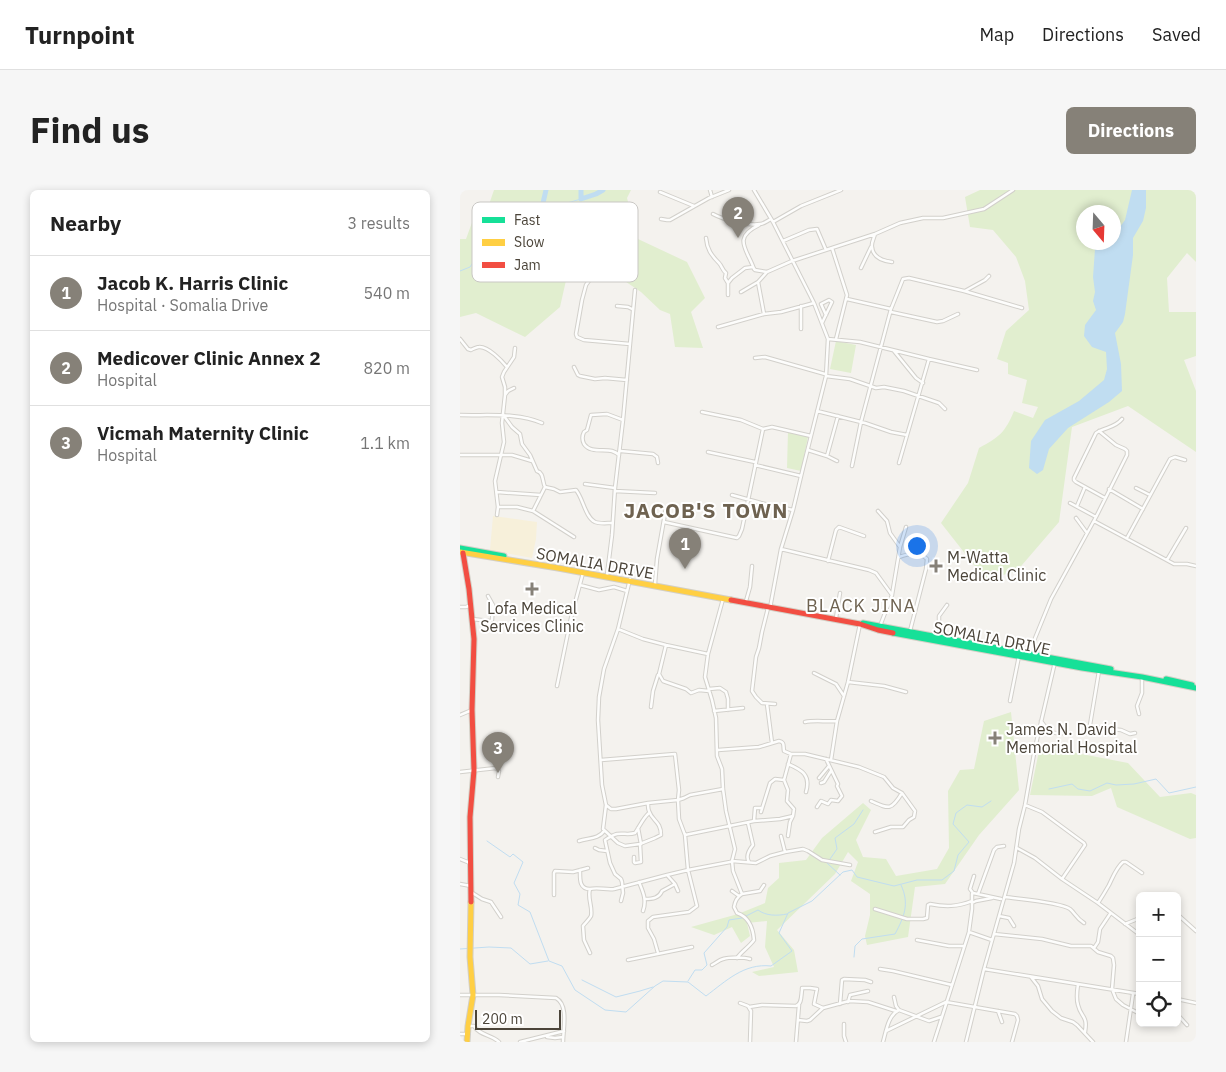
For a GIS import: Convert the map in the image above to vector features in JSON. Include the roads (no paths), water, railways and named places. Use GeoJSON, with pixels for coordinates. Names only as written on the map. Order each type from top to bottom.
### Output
{"type":"FeatureCollection","features":[{"type":"Feature","properties":{"kind":"main road","name":"SOMALIA DRIVE"},"geometry":{"type":"LineString","coordinates":[[461,551],[607,575],[630,581],[746,601],[860,624],[878,630],[1196,687]]}},
{"type":"Feature","properties":{"kind":"main road","name":"SOMALIA DRIVE"},"geometry":{"type":"LineString","coordinates":[[461,551],[910,631],[1029,654],[1082,668],[1196,687]]}},
{"type":"Feature","properties":{"kind":"main road"},"geometry":{"type":"LineString","coordinates":[[461,551],[474,639],[472,710],[474,770],[470,817],[470,957],[472,995],[467,1042]]}},
{"type":"Feature","properties":{"kind":"street"},"geometry":{"type":"LineString","coordinates":[[710,190],[712,197]]}},
{"type":"Feature","properties":{"kind":"street"},"geometry":{"type":"LineString","coordinates":[[662,219],[670,220],[694,206],[729,190]]}},
{"type":"Feature","properties":{"kind":"street"},"geometry":{"type":"LineString","coordinates":[[754,190],[772,220],[814,303],[828,339],[827,368],[808,450],[781,549],[770,607],[756,657],[752,691],[762,703],[775,704]]}},
{"type":"Feature","properties":{"kind":"street"},"geometry":{"type":"LineString","coordinates":[[755,270],[742,243],[747,232],[801,206],[841,190]]}},
{"type":"Feature","properties":{"kind":"street"},"geometry":{"type":"LineString","coordinates":[[740,292],[758,282],[767,272],[792,261],[913,220],[943,218],[984,209],[1013,190]]}},
{"type":"Feature","properties":{"kind":"street"},"geometry":{"type":"LineString","coordinates":[[660,192],[694,206]]}},
{"type":"Feature","properties":{"kind":"street"},"geometry":{"type":"LineString","coordinates":[[713,214],[737,222],[759,225]]}},
{"type":"Feature","properties":{"kind":"street"},"geometry":{"type":"LineString","coordinates":[[783,241],[809,230],[817,229],[826,250]]}},
{"type":"Feature","properties":{"kind":"street"},"geometry":{"type":"LineString","coordinates":[[861,268],[872,247],[874,234]]}},
{"type":"Feature","properties":{"kind":"street"},"geometry":{"type":"LineString","coordinates":[[706,238],[710,254],[726,273],[728,294]]}},
{"type":"Feature","properties":{"kind":"street"},"geometry":{"type":"LineString","coordinates":[[872,247],[877,257],[885,262],[892,262]]}},
{"type":"Feature","properties":{"kind":"street"},"geometry":{"type":"LineString","coordinates":[[832,248],[847,291],[847,299],[836,340]]}},
{"type":"Feature","properties":{"kind":"street"},"geometry":{"type":"LineString","coordinates":[[728,283],[745,268],[753,267],[755,270],[767,272]]}},
{"type":"Feature","properties":{"kind":"street"},"geometry":{"type":"LineString","coordinates":[[964,291],[989,276]]}},
{"type":"Feature","properties":{"kind":"street"},"geometry":{"type":"LineString","coordinates":[[852,466],[861,422],[891,310],[904,278],[964,291],[1022,308]]}},
{"type":"Feature","properties":{"kind":"street"},"geometry":{"type":"LineString","coordinates":[[588,282],[582,300],[576,334],[577,338],[630,344]]}},
{"type":"Feature","properties":{"kind":"street"},"geometry":{"type":"LineString","coordinates":[[758,282],[764,314]]}},
{"type":"Feature","properties":{"kind":"street"},"geometry":{"type":"LineString","coordinates":[[607,575],[635,290]]}},
{"type":"Feature","properties":{"kind":"street"},"geometry":{"type":"LineString","coordinates":[[847,299],[937,322],[958,314]]}},
{"type":"Feature","properties":{"kind":"street"},"geometry":{"type":"LineString","coordinates":[[822,323],[826,315],[832,302],[830,300],[821,304],[826,315]]}},
{"type":"Feature","properties":{"kind":"street"},"geometry":{"type":"LineString","coordinates":[[718,327],[814,303]]}},
{"type":"Feature","properties":{"kind":"street"},"geometry":{"type":"LineString","coordinates":[[616,306],[632,309]]}},
{"type":"Feature","properties":{"kind":"street"},"geometry":{"type":"LineString","coordinates":[[801,306],[801,329]]}},
{"type":"Feature","properties":{"kind":"street"},"geometry":{"type":"LineString","coordinates":[[460,339],[468,349],[471,350],[479,347],[486,349],[507,367]]}},
{"type":"Feature","properties":{"kind":"street"},"geometry":{"type":"LineString","coordinates":[[828,339],[860,342],[977,370]]}},
{"type":"Feature","properties":{"kind":"street"},"geometry":{"type":"LineString","coordinates":[[497,515],[495,481],[504,442],[502,428],[505,387],[502,377],[514,357],[515,348]]}},
{"type":"Feature","properties":{"kind":"street"},"geometry":{"type":"LineString","coordinates":[[894,351],[916,378],[923,383]]}},
{"type":"Feature","properties":{"kind":"street"},"geometry":{"type":"LineString","coordinates":[[902,361],[904,353]]}},
{"type":"Feature","properties":{"kind":"street"},"geometry":{"type":"LineString","coordinates":[[755,358],[765,357],[825,375],[850,379],[871,387],[884,387],[904,391],[939,403],[945,409]]}},
{"type":"Feature","properties":{"kind":"street"},"geometry":{"type":"LineString","coordinates":[[899,463],[929,359]]}},
{"type":"Feature","properties":{"kind":"street"},"geometry":{"type":"LineString","coordinates":[[574,367],[580,376],[594,379],[627,380]]}},
{"type":"Feature","properties":{"kind":"street"},"geometry":{"type":"LineString","coordinates":[[505,395],[514,388]]}},
{"type":"Feature","properties":{"kind":"street"},"geometry":{"type":"LineString","coordinates":[[817,411],[907,435]]}},
{"type":"Feature","properties":{"kind":"street"},"geometry":{"type":"LineString","coordinates":[[702,412],[741,420],[762,429],[772,427],[811,436]]}},
{"type":"Feature","properties":{"kind":"street"},"geometry":{"type":"LineString","coordinates":[[619,455],[612,451],[586,447],[582,436],[587,430],[591,415],[607,414],[623,420]]}},
{"type":"Feature","properties":{"kind":"street"},"geometry":{"type":"LineString","coordinates":[[460,415],[528,418],[542,423]]}},
{"type":"Feature","properties":{"kind":"street"},"geometry":{"type":"LineString","coordinates":[[504,416],[520,434],[522,444],[530,455],[537,471],[542,474],[545,487],[533,511]]}},
{"type":"Feature","properties":{"kind":"street"},"geometry":{"type":"LineString","coordinates":[[827,456],[838,416]]}},
{"type":"Feature","properties":{"kind":"street"},"geometry":{"type":"LineString","coordinates":[[1105,498],[1076,482],[1074,478],[1096,433],[1112,427],[1122,419]]}},
{"type":"Feature","properties":{"kind":"street"},"geometry":{"type":"LineString","coordinates":[[664,522],[737,538],[742,529],[762,429]]}},
{"type":"Feature","properties":{"kind":"street"},"geometry":{"type":"LineString","coordinates":[[1029,654],[1051,600],[1128,455],[1125,449],[1116,445],[1099,431]]}},
{"type":"Feature","properties":{"kind":"street"},"geometry":{"type":"LineString","coordinates":[[620,450],[653,454],[657,457],[658,463]]}},
{"type":"Feature","properties":{"kind":"street"},"geometry":{"type":"LineString","coordinates":[[808,450],[837,461]]}},
{"type":"Feature","properties":{"kind":"street"},"geometry":{"type":"LineString","coordinates":[[708,452],[801,476]]}},
{"type":"Feature","properties":{"kind":"street"},"geometry":{"type":"LineString","coordinates":[[460,454],[501,454],[518,456],[532,461]]}},
{"type":"Feature","properties":{"kind":"street"},"geometry":{"type":"LineString","coordinates":[[1127,538],[1170,458],[1175,457],[1185,460]]}},
{"type":"Feature","properties":{"kind":"street"},"geometry":{"type":"LineString","coordinates":[[585,484],[656,493]]}},
{"type":"Feature","properties":{"kind":"street"},"geometry":{"type":"LineString","coordinates":[[545,487],[560,492],[578,491],[592,520],[599,523],[612,523]]}},
{"type":"Feature","properties":{"kind":"street"},"geometry":{"type":"LineString","coordinates":[[1077,506],[1086,487]]}},
{"type":"Feature","properties":{"kind":"street"},"geometry":{"type":"LineString","coordinates":[[1136,488],[1150,496]]}},
{"type":"Feature","properties":{"kind":"street"},"geometry":{"type":"LineString","coordinates":[[1110,489],[1143,509]]}},
{"type":"Feature","properties":{"kind":"street"},"geometry":{"type":"LineString","coordinates":[[497,492],[541,495]]}},
{"type":"Feature","properties":{"kind":"street"},"geometry":{"type":"LineString","coordinates":[[732,495],[792,510]]}},
{"type":"Feature","properties":{"kind":"street"},"geometry":{"type":"LineString","coordinates":[[1070,504],[1096,517]]}},
{"type":"Feature","properties":{"kind":"street"},"geometry":{"type":"LineString","coordinates":[[498,507],[517,507],[533,511],[574,537]]}},
{"type":"Feature","properties":{"kind":"street"},"geometry":{"type":"LineString","coordinates":[[655,584],[657,559],[666,508]]}},
{"type":"Feature","properties":{"kind":"street"},"geometry":{"type":"LineString","coordinates":[[878,511],[887,522],[890,533],[900,547]]}},
{"type":"Feature","properties":{"kind":"street"},"geometry":{"type":"LineString","coordinates":[[1076,518],[1087,533]]}},
{"type":"Feature","properties":{"kind":"street"},"geometry":{"type":"LineString","coordinates":[[1094,521],[1176,565],[1187,564],[1196,566]]}},
{"type":"Feature","properties":{"kind":"street"},"geometry":{"type":"LineString","coordinates":[[828,560],[838,527],[864,536]]}},
{"type":"Feature","properties":{"kind":"street"},"geometry":{"type":"LineString","coordinates":[[880,626],[892,595],[900,547],[906,527]]}},
{"type":"Feature","properties":{"kind":"street"},"geometry":{"type":"LineString","coordinates":[[1167,560],[1186,528]]}},
{"type":"Feature","properties":{"kind":"street"},"geometry":{"type":"LineString","coordinates":[[781,549],[869,570],[876,573],[892,595]]}},
{"type":"Feature","properties":{"kind":"street"},"geometry":{"type":"LineString","coordinates":[[899,557],[907,554],[916,554],[923,555],[926,559],[926,569],[910,631]]}},
{"type":"Feature","properties":{"kind":"street"},"geometry":{"type":"LineString","coordinates":[[746,601],[750,587],[752,566]]}},
{"type":"Feature","properties":{"kind":"street"},"geometry":{"type":"LineString","coordinates":[[557,686],[569,627],[583,573]]}},
{"type":"Feature","properties":{"kind":"street"},"geometry":{"type":"LineString","coordinates":[[630,581],[618,629],[604,669],[599,697],[598,720],[602,785],[606,805],[605,819],[602,826],[604,831],[618,843],[625,846],[640,844],[661,834],[658,822],[650,813],[648,802]]}},
{"type":"Feature","properties":{"kind":"street"},"geometry":{"type":"LineString","coordinates":[[580,585],[599,590],[614,587],[627,591]]}},
{"type":"Feature","properties":{"kind":"street"},"geometry":{"type":"LineString","coordinates":[[836,618],[840,593]]}},
{"type":"Feature","properties":{"kind":"street"},"geometry":{"type":"LineString","coordinates":[[472,619],[492,620],[493,605],[488,596]]}},
{"type":"Feature","properties":{"kind":"street"},"geometry":{"type":"LineString","coordinates":[[723,599],[708,654],[705,677],[714,711],[717,756],[723,774],[723,789],[735,849],[732,861],[733,871],[742,894]]}},
{"type":"Feature","properties":{"kind":"street"},"geometry":{"type":"LineString","coordinates":[[460,607],[470,605]]}},
{"type":"Feature","properties":{"kind":"street"},"geometry":{"type":"LineString","coordinates":[[939,637],[939,616],[947,605]]}},
{"type":"Feature","properties":{"kind":"street"},"geometry":{"type":"LineString","coordinates":[[831,760],[837,721],[848,682],[860,624]]}},
{"type":"Feature","properties":{"kind":"street"},"geometry":{"type":"LineString","coordinates":[[618,629],[635,637],[666,646],[708,654]]}},
{"type":"Feature","properties":{"kind":"street"},"geometry":{"type":"LineString","coordinates":[[651,707],[652,691],[659,674],[666,646]]}},
{"type":"Feature","properties":{"kind":"street"},"geometry":{"type":"LineString","coordinates":[[1010,701],[1019,656]]}},
{"type":"Feature","properties":{"kind":"street"},"geometry":{"type":"LineString","coordinates":[[966,1042],[984,969],[1005,897],[1055,661]]}},
{"type":"Feature","properties":{"kind":"street"},"geometry":{"type":"LineString","coordinates":[[1100,670],[1091,727],[1121,730],[1130,734],[1135,732]]}},
{"type":"Feature","properties":{"kind":"street"},"geometry":{"type":"LineString","coordinates":[[814,673],[836,684],[844,696]]}},
{"type":"Feature","properties":{"kind":"street"},"geometry":{"type":"LineString","coordinates":[[659,674],[663,681],[691,693],[699,690],[720,688],[726,692],[728,710]]}},
{"type":"Feature","properties":{"kind":"street"},"geometry":{"type":"LineString","coordinates":[[1139,714],[1137,706],[1142,694],[1142,677]]}},
{"type":"Feature","properties":{"kind":"street"},"geometry":{"type":"LineString","coordinates":[[848,682],[884,686],[906,692]]}},
{"type":"Feature","properties":{"kind":"street"},"geometry":{"type":"LineString","coordinates":[[767,704],[772,743]]}},
{"type":"Feature","properties":{"kind":"street"},"geometry":{"type":"LineString","coordinates":[[714,711],[743,708]]}},
{"type":"Feature","properties":{"kind":"street"},"geometry":{"type":"LineString","coordinates":[[460,715],[472,710]]}},
{"type":"Feature","properties":{"kind":"street"},"geometry":{"type":"LineString","coordinates":[[805,722],[837,721]]}},
{"type":"Feature","properties":{"kind":"street"},"geometry":{"type":"LineString","coordinates":[[1042,721],[1050,732],[1063,733]]}},
{"type":"Feature","properties":{"kind":"street"},"geometry":{"type":"LineString","coordinates":[[718,750],[759,747],[779,740],[782,742],[784,751],[791,754],[804,754],[831,760],[859,767],[884,777],[893,788],[902,793],[915,811],[914,817],[901,828],[891,827],[875,832]]}},
{"type":"Feature","properties":{"kind":"street"},"geometry":{"type":"LineString","coordinates":[[601,760],[675,754],[680,819],[685,835],[688,870],[697,906],[689,912],[653,917],[648,921],[648,928],[658,953]]}},
{"type":"Feature","properties":{"kind":"street"},"geometry":{"type":"LineString","coordinates":[[788,836],[794,809],[788,801],[788,790],[784,780],[791,754]]}},
{"type":"Feature","properties":{"kind":"street"},"geometry":{"type":"LineString","coordinates":[[817,807],[821,801],[828,804],[831,800],[838,801],[842,796],[826,759]]}},
{"type":"Feature","properties":{"kind":"street"},"geometry":{"type":"LineString","coordinates":[[788,764],[806,776],[808,780],[806,792]]}},
{"type":"Feature","properties":{"kind":"street"},"geometry":{"type":"LineString","coordinates":[[819,778],[829,766]]}},
{"type":"Feature","properties":{"kind":"street"},"geometry":{"type":"LineString","coordinates":[[460,772],[496,768],[499,772],[498,778]]}},
{"type":"Feature","properties":{"kind":"street"},"geometry":{"type":"LineString","coordinates":[[821,783],[824,782],[831,771]]}},
{"type":"Feature","properties":{"kind":"street"},"geometry":{"type":"LineString","coordinates":[[761,812],[770,783],[775,779],[784,780]]}},
{"type":"Feature","properties":{"kind":"street"},"geometry":{"type":"LineString","coordinates":[[606,805],[611,809],[648,802],[678,800],[690,795],[723,789]]}},
{"type":"Feature","properties":{"kind":"street"},"geometry":{"type":"LineString","coordinates":[[870,801],[885,807],[891,807],[897,802],[902,793]]}},
{"type":"Feature","properties":{"kind":"street"},"geometry":{"type":"LineString","coordinates":[[1025,803],[1042,812],[1085,845],[1062,879]]}},
{"type":"Feature","properties":{"kind":"street"},"geometry":{"type":"LineString","coordinates":[[754,822],[755,808],[762,808]]}},
{"type":"Feature","properties":{"kind":"street"},"geometry":{"type":"LineString","coordinates":[[621,901],[623,893],[622,882],[615,874],[610,863],[605,840],[620,834],[632,834],[650,813]]}},
{"type":"Feature","properties":{"kind":"street"},"geometry":{"type":"LineString","coordinates":[[685,835],[793,816]]}},
{"type":"Feature","properties":{"kind":"street"},"geometry":{"type":"LineString","coordinates":[[748,823],[753,845],[748,852],[747,858],[749,862]]}},
{"type":"Feature","properties":{"kind":"street"},"geometry":{"type":"LineString","coordinates":[[634,857],[635,863],[640,862],[638,828]]}},
{"type":"Feature","properties":{"kind":"street"},"geometry":{"type":"LineString","coordinates":[[580,841],[601,836],[604,831]]}},
{"type":"Feature","properties":{"kind":"street"},"geometry":{"type":"LineString","coordinates":[[782,836],[785,852]]}},
{"type":"Feature","properties":{"kind":"street"},"geometry":{"type":"LineString","coordinates":[[978,894],[995,848],[1004,846]]}},
{"type":"Feature","properties":{"kind":"street"},"geometry":{"type":"LineString","coordinates":[[1016,847],[1035,858],[1136,932]]}},
{"type":"Feature","properties":{"kind":"street"},"geometry":{"type":"LineString","coordinates":[[595,848],[607,851]]}},
{"type":"Feature","properties":{"kind":"street"},"geometry":{"type":"LineString","coordinates":[[580,870],[580,881],[585,889],[597,888],[606,890],[732,861],[758,862],[770,856],[797,850],[806,850],[825,861],[850,865]]}},
{"type":"Feature","properties":{"kind":"street"},"geometry":{"type":"LineString","coordinates":[[460,859],[471,863]]}},
{"type":"Feature","properties":{"kind":"street"},"geometry":{"type":"LineString","coordinates":[[1098,903],[1121,863],[1126,862],[1142,873]]}},
{"type":"Feature","properties":{"kind":"street"},"geometry":{"type":"LineString","coordinates":[[554,895],[555,871],[572,872],[588,868]]}},
{"type":"Feature","properties":{"kind":"street"},"geometry":{"type":"LineString","coordinates":[[667,875],[678,891]]}},
{"type":"Feature","properties":{"kind":"street"},"geometry":{"type":"LineString","coordinates":[[934,1042],[969,932],[973,892],[970,889],[974,876]]}},
{"type":"Feature","properties":{"kind":"street"},"geometry":{"type":"LineString","coordinates":[[639,882],[645,899],[643,911]]}},
{"type":"Feature","properties":{"kind":"street"},"geometry":{"type":"LineString","coordinates":[[460,884],[471,886]]}},
{"type":"Feature","properties":{"kind":"street"},"geometry":{"type":"LineString","coordinates":[[645,899],[655,898],[662,890],[675,884]]}},
{"type":"Feature","properties":{"kind":"street"},"geometry":{"type":"LineString","coordinates":[[737,958],[754,940],[752,927],[745,915],[737,913],[734,904],[738,896],[760,891],[764,884]]}},
{"type":"Feature","properties":{"kind":"street"},"geometry":{"type":"LineString","coordinates":[[590,889],[591,916],[583,926],[584,940],[590,953]]}},
{"type":"Feature","properties":{"kind":"street"},"geometry":{"type":"LineString","coordinates":[[732,891],[738,896]]}},
{"type":"Feature","properties":{"kind":"street"},"geometry":{"type":"LineString","coordinates":[[471,892],[491,902],[501,917]]}},
{"type":"Feature","properties":{"kind":"street"},"geometry":{"type":"LineString","coordinates":[[973,892],[1000,899]]}},
{"type":"Feature","properties":{"kind":"street"},"geometry":{"type":"LineString","coordinates":[[874,909],[904,918],[926,919],[928,905],[930,904],[953,907],[994,897]]}},
{"type":"Feature","properties":{"kind":"street"},"geometry":{"type":"LineString","coordinates":[[1005,897],[1064,906],[1069,908],[1078,920],[1084,923]]}},
{"type":"Feature","properties":{"kind":"street"},"geometry":{"type":"LineString","coordinates":[[1094,948],[1098,942],[1100,929],[1110,914]]}},
{"type":"Feature","properties":{"kind":"street"},"geometry":{"type":"LineString","coordinates":[[1000,916],[1009,918],[1014,926]]}},
{"type":"Feature","properties":{"kind":"street"},"geometry":{"type":"LineString","coordinates":[[1181,918],[1196,931]]}},
{"type":"Feature","properties":{"kind":"street"},"geometry":{"type":"LineString","coordinates":[[1124,924],[1136,920]]}},
{"type":"Feature","properties":{"kind":"street"},"geometry":{"type":"LineString","coordinates":[[969,932],[992,940]]}},
{"type":"Feature","properties":{"kind":"street"},"geometry":{"type":"LineString","coordinates":[[994,934],[1042,939],[1071,946],[1088,946],[1098,952],[1111,956],[1114,964],[1112,989],[1116,999],[1136,1012]]}},
{"type":"Feature","properties":{"kind":"street"},"geometry":{"type":"LineString","coordinates":[[917,940],[949,946],[964,946]]}},
{"type":"Feature","properties":{"kind":"street"},"geometry":{"type":"LineString","coordinates":[[628,960],[692,947]]}},
{"type":"Feature","properties":{"kind":"street"},"geometry":{"type":"LineString","coordinates":[[712,965],[728,958],[743,957],[750,959]]}},
{"type":"Feature","properties":{"kind":"street"},"geometry":{"type":"LineString","coordinates":[[880,969],[952,985]]}},
{"type":"Feature","properties":{"kind":"street"},"geometry":{"type":"LineString","coordinates":[[984,969],[1133,994],[1126,1042]]}},
{"type":"Feature","properties":{"kind":"street"},"geometry":{"type":"LineString","coordinates":[[1031,976],[1038,986],[1042,999],[1052,1011],[1061,1018],[1073,1022],[1093,1042]]}},
{"type":"Feature","properties":{"kind":"street"},"geometry":{"type":"LineString","coordinates":[[840,1004],[842,980],[865,980],[871,982]]}},
{"type":"Feature","properties":{"kind":"street"},"geometry":{"type":"LineString","coordinates":[[1078,984],[1077,1004],[1087,1024],[1085,1033]]}},
{"type":"Feature","properties":{"kind":"street"},"geometry":{"type":"LineString","coordinates":[[796,1042],[802,988],[816,988],[818,991],[814,1004],[823,1008]]}},
{"type":"Feature","properties":{"kind":"street"},"geometry":{"type":"LineString","coordinates":[[848,1002],[850,995],[868,991]]}},
{"type":"Feature","properties":{"kind":"street"},"geometry":{"type":"LineString","coordinates":[[460,995],[556,998],[561,1001],[563,1006],[563,1042]]}},
{"type":"Feature","properties":{"kind":"street"},"geometry":{"type":"LineString","coordinates":[[894,997],[898,1010]]}},
{"type":"Feature","properties":{"kind":"street"},"geometry":{"type":"LineString","coordinates":[[1181,1000],[1196,1003]]}},
{"type":"Feature","properties":{"kind":"street"},"geometry":{"type":"LineString","coordinates":[[798,1020],[810,1020],[823,1008],[848,1002],[868,1002],[929,1021],[941,1017]]}},
{"type":"Feature","properties":{"kind":"street"},"geometry":{"type":"LineString","coordinates":[[886,1031],[946,1002],[1015,1014],[1018,1020],[1012,1042]]}},
{"type":"Feature","properties":{"kind":"street"},"geometry":{"type":"LineString","coordinates":[[740,1003],[749,1007],[799,1005]]}},
{"type":"Feature","properties":{"kind":"street"},"geometry":{"type":"LineString","coordinates":[[749,1007],[751,1011],[750,1042]]}},
{"type":"Feature","properties":{"kind":"street"},"geometry":{"type":"LineString","coordinates":[[883,1042],[892,1014],[898,1010]]}},
{"type":"Feature","properties":{"kind":"street"},"geometry":{"type":"LineString","coordinates":[[998,1011],[1002,1022]]}},
{"type":"Feature","properties":{"kind":"street"},"geometry":{"type":"LineString","coordinates":[[1181,1018],[1187,1025]]}},
{"type":"Feature","properties":{"kind":"street"},"geometry":{"type":"LineString","coordinates":[[844,1024],[846,1042]]}},
{"type":"Feature","properties":{"kind":"street"},"geometry":{"type":"LineString","coordinates":[[468,1026],[474,1026],[478,1032],[495,1038],[499,1042]]}},
{"type":"Feature","properties":{"kind":"street"},"geometry":{"type":"LineString","coordinates":[[520,1042],[564,1031]]}},
{"type":"Feature","properties":{"kind":"street"},"geometry":{"type":"LineString","coordinates":[[460,1034],[468,1034]]}},
{"type":"Feature","properties":{"kind":"street"},"geometry":{"type":"LineString","coordinates":[[542,1037],[563,1037]]}},
{"type":"Feature","properties":{"kind":"water"},"geometry":{"type":"Polygon","coordinates":[[[1132,190],[1146,190],[1146,208],[1143,221],[1133,238],[1133,255],[1125,314],[1123,322],[1115,333],[1121,364],[1122,391],[1109,402],[1068,428],[1049,449],[1043,470],[1037,474],[1029,468],[1031,441],[1045,420],[1079,401],[1104,380],[1107,369],[1106,352],[1092,347],[1084,336],[1085,325],[1096,310],[1093,301],[1095,292],[1093,277],[1095,250],[1121,250],[1121,225],[1125,220],[1132,190]]]}},
{"type":"Feature","properties":{"kind":"waterway"},"geometry":{"type":"LineString","coordinates":[[543,202],[546,190]]}},
{"type":"Feature","properties":{"kind":"waterway"},"geometry":{"type":"LineString","coordinates":[[581,190],[581,199],[603,190]]}},
{"type":"Feature","properties":{"kind":"waterway"},"geometry":{"type":"LineString","coordinates":[[570,202],[581,199]]}},
{"type":"Feature","properties":{"kind":"waterway"},"geometry":{"type":"LineString","coordinates":[[460,271],[470,267],[472,264]]}},
{"type":"Feature","properties":{"kind":"waterway"},"geometry":{"type":"LineString","coordinates":[[1049,789],[1072,784],[1078,789],[1090,791],[1107,783],[1116,785],[1134,784],[1156,779],[1169,793],[1196,787]]}},
{"type":"Feature","properties":{"kind":"waterway"},"geometry":{"type":"LineString","coordinates":[[487,841],[510,857],[513,854],[523,862],[514,883],[520,894],[518,905],[530,912],[549,961],[562,966],[575,990],[605,1010],[626,1012],[663,981],[688,982],[706,996],[728,979],[744,970],[752,967],[771,966],[792,951],[779,933],[788,913],[812,901],[843,872],[852,870],[857,877],[894,886],[917,880],[942,880],[954,871],[958,855],[969,842],[953,824],[956,813],[967,805],[982,807],[991,801]]}},
{"type":"Feature","properties":{"kind":"waterway"},"geometry":{"type":"LineString","coordinates":[[830,859],[837,849],[835,838],[854,824],[863,810]]}},
{"type":"Feature","properties":{"kind":"waterway"},"geometry":{"type":"LineString","coordinates":[[827,863],[840,875]]}},
{"type":"Feature","properties":{"kind":"waterway"},"geometry":{"type":"LineString","coordinates":[[854,957],[855,946],[862,939],[895,934],[905,910],[905,898],[901,885]]}},
{"type":"Feature","properties":{"kind":"waterway"},"geometry":{"type":"LineString","coordinates":[[688,981],[695,970],[702,970],[707,965],[704,953],[727,927],[729,920],[742,918],[758,910],[772,915],[787,914]]}},
{"type":"Feature","properties":{"kind":"waterway"},"geometry":{"type":"LineString","coordinates":[[460,949],[511,948],[530,964],[548,961]]}},
{"type":"Feature","properties":{"kind":"waterway"},"geometry":{"type":"LineString","coordinates":[[582,980],[616,997],[653,987]]}},
{"type":"Feature","properties":{"kind":"place","name":"Medicover Clinic Annex 2"},"geometry":{"type":"Point","coordinates":[738,238]}},
{"type":"Feature","properties":{"kind":"place","name":"M-Watta Medical Clinic"},"geometry":{"type":"Point","coordinates":[936,566]}},
{"type":"Feature","properties":{"kind":"place","name":"Jacob K. Harris Clinic"},"geometry":{"type":"Point","coordinates":[685,569]}},
{"type":"Feature","properties":{"kind":"place","name":"Lofa Medical Services Clinic"},"geometry":{"type":"Point","coordinates":[532,589]}},
{"type":"Feature","properties":{"kind":"place","name":"James N. David Memorial Hospital"},"geometry":{"type":"Point","coordinates":[995,738]}},
{"type":"Feature","properties":{"kind":"place","name":"Vicmah Maternity Clinic"},"geometry":{"type":"Point","coordinates":[498,773]}},
{"type":"Feature","properties":{"kind":"district","name":"JACOB'S TOWN"},"geometry":{"type":"Point","coordinates":[706,511]}},
{"type":"Feature","properties":{"kind":"district","name":"BLACK JINA"},"geometry":{"type":"Point","coordinates":[861,606]}}]}
